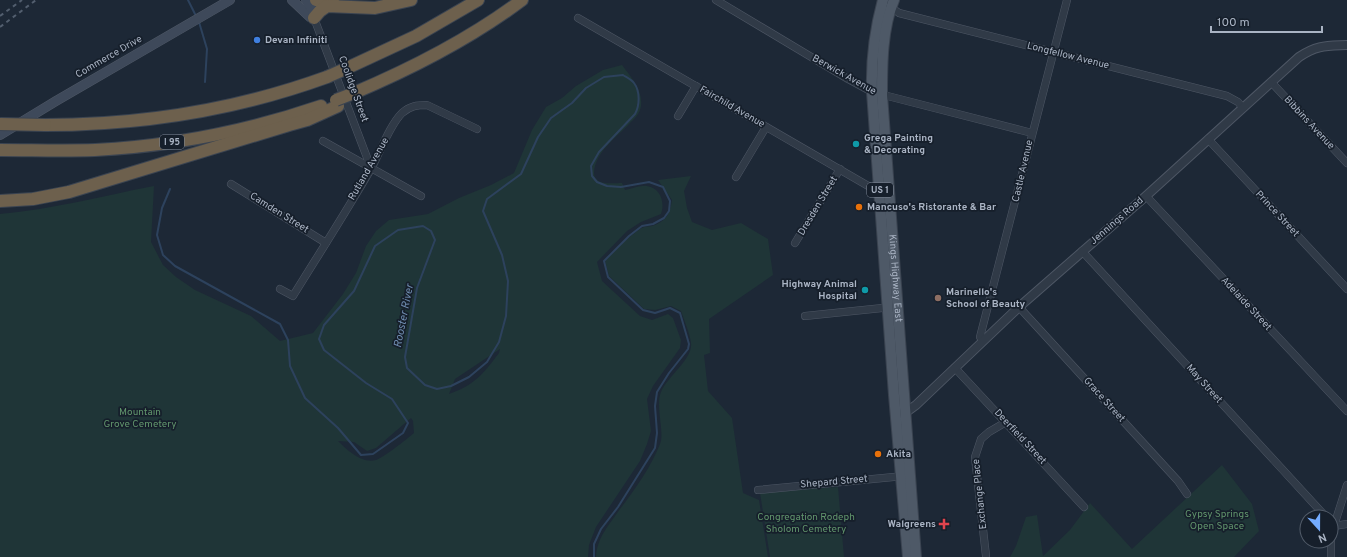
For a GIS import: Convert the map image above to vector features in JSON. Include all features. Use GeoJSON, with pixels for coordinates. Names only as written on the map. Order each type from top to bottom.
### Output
{"type":"FeatureCollection","features":[{"type":"Feature","properties":{"kind":"highway"},"geometry":{"type":"LineString","coordinates":[[316,0],[340,6]]}},
{"type":"Feature","properties":{"kind":"highway"},"geometry":{"type":"LineString","coordinates":[[314,18],[323,8],[332,6],[375,8],[411,0]]}},
{"type":"Feature","properties":{"kind":"highway"},"geometry":{"type":"LineString","coordinates":[[0,124],[44,125],[114,123],[192,113],[269,96],[345,70],[416,36],[478,0]]}},
{"type":"Feature","properties":{"kind":"highway","name":"I 95"},"geometry":{"type":"LineString","coordinates":[[2,150],[94,150],[174,142],[201,138],[253,126],[337,103],[439,53],[474,33],[522,0]]}},
{"type":"Feature","properties":{"kind":"highway"},"geometry":{"type":"LineString","coordinates":[[0,201],[33,199],[69,192],[312,118],[337,103]]}},
{"type":"Feature","properties":{"kind":"main road","name":"Commerce Drive"},"geometry":{"type":"LineString","coordinates":[[0,135],[230,0]]}},
{"type":"Feature","properties":{"kind":"main road"},"geometry":{"type":"LineString","coordinates":[[292,0],[310,17],[314,18]]}},
{"type":"Feature","properties":{"kind":"main road","name":"Coolidge Street"},"geometry":{"type":"LineString","coordinates":[[306,0],[313,11],[314,18]]}},
{"type":"Feature","properties":{"kind":"main road","name":"Kings Highway East"},"geometry":{"type":"LineString","coordinates":[[887,2],[876,38],[872,92],[884,187],[900,414],[916,557]]}},
{"type":"Feature","properties":{"kind":"main road","name":"Kings Highway East"},"geometry":{"type":"LineString","coordinates":[[884,187],[882,68],[887,2]]}},
{"type":"Feature","properties":{"kind":"main road","name":"Kings Highway East"},"geometry":{"type":"LineString","coordinates":[[906,475],[908,557]]}},
{"type":"Feature","properties":{"kind":"street","name":"Berwick Avenue"},"geometry":{"type":"LineString","coordinates":[[716,0],[872,92],[1032,133]]}},
{"type":"Feature","properties":{"kind":"street","name":"Castle Avenue"},"geometry":{"type":"LineString","coordinates":[[983,341],[980,337],[1009,230],[1032,133],[1067,0]]}},
{"type":"Feature","properties":{"kind":"street","name":"Longfellow Avenue"},"geometry":{"type":"LineString","coordinates":[[887,2],[899,13],[1227,96],[1238,102],[1243,108]]}},
{"type":"Feature","properties":{"kind":"street","name":"Coolidge Street"},"geometry":{"type":"LineString","coordinates":[[314,18],[371,168]]}},
{"type":"Feature","properties":{"kind":"street","name":"Fairchild Avenue"},"geometry":{"type":"LineString","coordinates":[[578,18],[870,187],[884,187]]}},
{"type":"Feature","properties":{"kind":"street","name":"Jennings Road"},"geometry":{"type":"LineString","coordinates":[[900,414],[916,405],[1019,307],[1146,196],[1299,57],[1318,47],[1347,45]]}},
{"type":"Feature","properties":{"kind":"street","name":"Bibbins Avenue"},"geometry":{"type":"LineString","coordinates":[[1271,82],[1347,163]]}},
{"type":"Feature","properties":{"kind":"street"},"geometry":{"type":"LineString","coordinates":[[678,116],[696,86]]}},
{"type":"Feature","properties":{"kind":"street","name":"Rutland Avenue"},"geometry":{"type":"LineString","coordinates":[[280,289],[293,296],[371,168],[396,121],[410,108],[418,105],[427,105],[477,129]]}},
{"type":"Feature","properties":{"kind":"street"},"geometry":{"type":"LineString","coordinates":[[736,177],[766,127]]}},
{"type":"Feature","properties":{"kind":"street","name":"Prince Street"},"geometry":{"type":"LineString","coordinates":[[1208,139],[1347,289]]}},
{"type":"Feature","properties":{"kind":"street"},"geometry":{"type":"LineString","coordinates":[[323,141],[421,196]]}},
{"type":"Feature","properties":{"kind":"street","name":"Dresden Street"},"geometry":{"type":"LineString","coordinates":[[795,243],[840,169]]}},
{"type":"Feature","properties":{"kind":"street","name":"Camden Street"},"geometry":{"type":"LineString","coordinates":[[231,184],[326,243]]}},
{"type":"Feature","properties":{"kind":"street","name":"Adelaide Street"},"geometry":{"type":"LineString","coordinates":[[1146,196],[1347,411]]}},
{"type":"Feature","properties":{"kind":"street","name":"May Street"},"geometry":{"type":"LineString","coordinates":[[1082,251],[1319,509]]}},
{"type":"Feature","properties":{"kind":"street"},"geometry":{"type":"LineString","coordinates":[[805,316],[893,306]]}},
{"type":"Feature","properties":{"kind":"street","name":"Grace Street"},"geometry":{"type":"LineString","coordinates":[[1019,307],[1178,481],[1187,494]]}},
{"type":"Feature","properties":{"kind":"street","name":"Deerfield Street"},"geometry":{"type":"LineString","coordinates":[[955,368],[1084,506]]}},
{"type":"Feature","properties":{"kind":"street","name":"Exchange Place"},"geometry":{"type":"LineString","coordinates":[[986,556],[974,457],[981,440],[989,432],[1006,422]]}},
{"type":"Feature","properties":{"kind":"street","name":"Shepard Street"},"geometry":{"type":"LineString","coordinates":[[758,490],[906,475]]}},
{"type":"Feature","properties":{"kind":"street"},"geometry":{"type":"LineString","coordinates":[[1339,509],[1347,485]]}},
{"type":"Feature","properties":{"kind":"green space","name":"Mountain Grove Cemetery"},"geometry":{"type":"Polygon","coordinates":[[[622,65],[638,89],[641,106],[635,118],[612,140],[598,158],[595,165],[595,177],[600,182],[622,183],[625,190],[642,186],[652,187],[661,197],[662,210],[661,214],[641,222],[627,231],[597,262],[602,281],[640,316],[652,320],[668,314],[673,318],[681,340],[680,348],[653,386],[647,399],[651,431],[640,461],[596,527],[589,545],[588,557],[0,557],[0,214],[59,206],[154,186],[151,242],[163,265],[176,277],[195,290],[251,316],[280,341],[313,333],[343,294],[356,273],[366,246],[376,231],[389,220],[428,214],[514,173],[532,130],[546,107],[562,98],[576,86],[603,70],[622,65]],[[500,349],[455,379],[449,394],[466,387],[478,378],[499,353],[500,349]],[[411,418],[376,448],[367,451],[354,442],[338,441],[350,452],[360,458],[371,461],[376,460],[401,444],[414,433],[413,421],[411,418]]]}},
{"type":"Feature","properties":{"kind":"green space"},"geometry":{"type":"Polygon","coordinates":[[[691,176],[684,191],[687,208],[692,222],[712,230],[741,223],[768,239],[773,275],[709,319],[710,353],[704,355],[708,391],[732,418],[743,493],[759,500],[768,557],[596,557],[601,537],[642,478],[656,453],[661,439],[659,398],[661,392],[668,380],[684,362],[691,349],[688,331],[681,311],[671,306],[655,310],[644,309],[609,276],[605,261],[626,240],[640,229],[661,222],[666,216],[670,209],[672,200],[658,180],[691,176]]]}},
{"type":"Feature","properties":{"kind":"green space","name":"Gypsy Springs Open Space"},"geometry":{"type":"Polygon","coordinates":[[[1222,465],[1252,504],[1259,531],[1234,557],[1010,557],[1016,546],[1026,517],[1037,515],[1043,556],[1070,530],[1090,503],[1132,549],[1222,465]]]}},
{"type":"Feature","properties":{"kind":"green space","name":"Congregation Rodeph Sholom Cemetery"},"geometry":{"type":"Polygon","coordinates":[[[838,487],[844,557],[770,557],[760,493],[838,487]]]}},
{"type":"Feature","properties":{"kind":"waterway","name":"Rooster River"},"geometry":{"type":"LineString","coordinates":[[188,0],[196,16]]}},
{"type":"Feature","properties":{"kind":"waterway","name":"Rooster River"},"geometry":{"type":"LineString","coordinates":[[199,22],[207,49],[205,82]]}},
{"type":"Feature","properties":{"kind":"waterway","name":"Rooster River"},"geometry":{"type":"LineString","coordinates":[[170,189],[162,208],[157,235],[163,255],[175,266],[280,324],[288,340],[290,366],[305,398],[338,428],[361,455],[373,454],[403,433],[408,423],[392,399],[366,383],[324,350],[319,339],[324,325],[354,291],[375,246],[398,230],[423,226],[431,231],[435,240],[417,288],[405,357],[407,368],[425,385],[437,389],[451,386],[469,377],[487,362],[499,342],[506,316],[508,281],[502,255],[483,211],[487,199],[521,174],[538,137],[551,118],[572,103],[586,88],[604,77],[623,75],[632,81],[636,86],[638,94],[637,110],[635,114],[599,152],[591,166],[592,176],[597,182],[607,186],[621,187],[649,182],[663,187],[670,201],[669,211],[664,218],[653,224],[642,226],[629,236],[604,261],[608,277],[643,310],[655,313],[670,308],[680,313],[689,344],[688,349],[669,373],[657,392],[655,406],[657,433],[655,448],[618,507],[601,529],[594,544],[594,557]]}},
{"type":"Feature","properties":{"kind":"railway"},"geometry":{"type":"LineString","coordinates":[[0,16],[22,0]]}},
{"type":"Feature","properties":{"kind":"railway"},"geometry":{"type":"LineString","coordinates":[[0,27],[36,0]]}},
{"type":"Feature","properties":{"kind":"place","name":"Devan Infiniti"},"geometry":{"type":"Point","coordinates":[257,40]}},
{"type":"Feature","properties":{"kind":"place","name":"Grega Painting & Decorating"},"geometry":{"type":"Point","coordinates":[856,144]}},
{"type":"Feature","properties":{"kind":"place","name":"Mancuso's Ristorante & Bar"},"geometry":{"type":"Point","coordinates":[859,207]}},
{"type":"Feature","properties":{"kind":"place","name":"Highway Animal Hospital"},"geometry":{"type":"Point","coordinates":[865,290]}},
{"type":"Feature","properties":{"kind":"place","name":"Marinello's School of Beauty"},"geometry":{"type":"Point","coordinates":[938,298]}},
{"type":"Feature","properties":{"kind":"place","name":"Akita"},"geometry":{"type":"Point","coordinates":[878,454]}},
{"type":"Feature","properties":{"kind":"place","name":"Walgreens"},"geometry":{"type":"Point","coordinates":[944,524]}}]}
